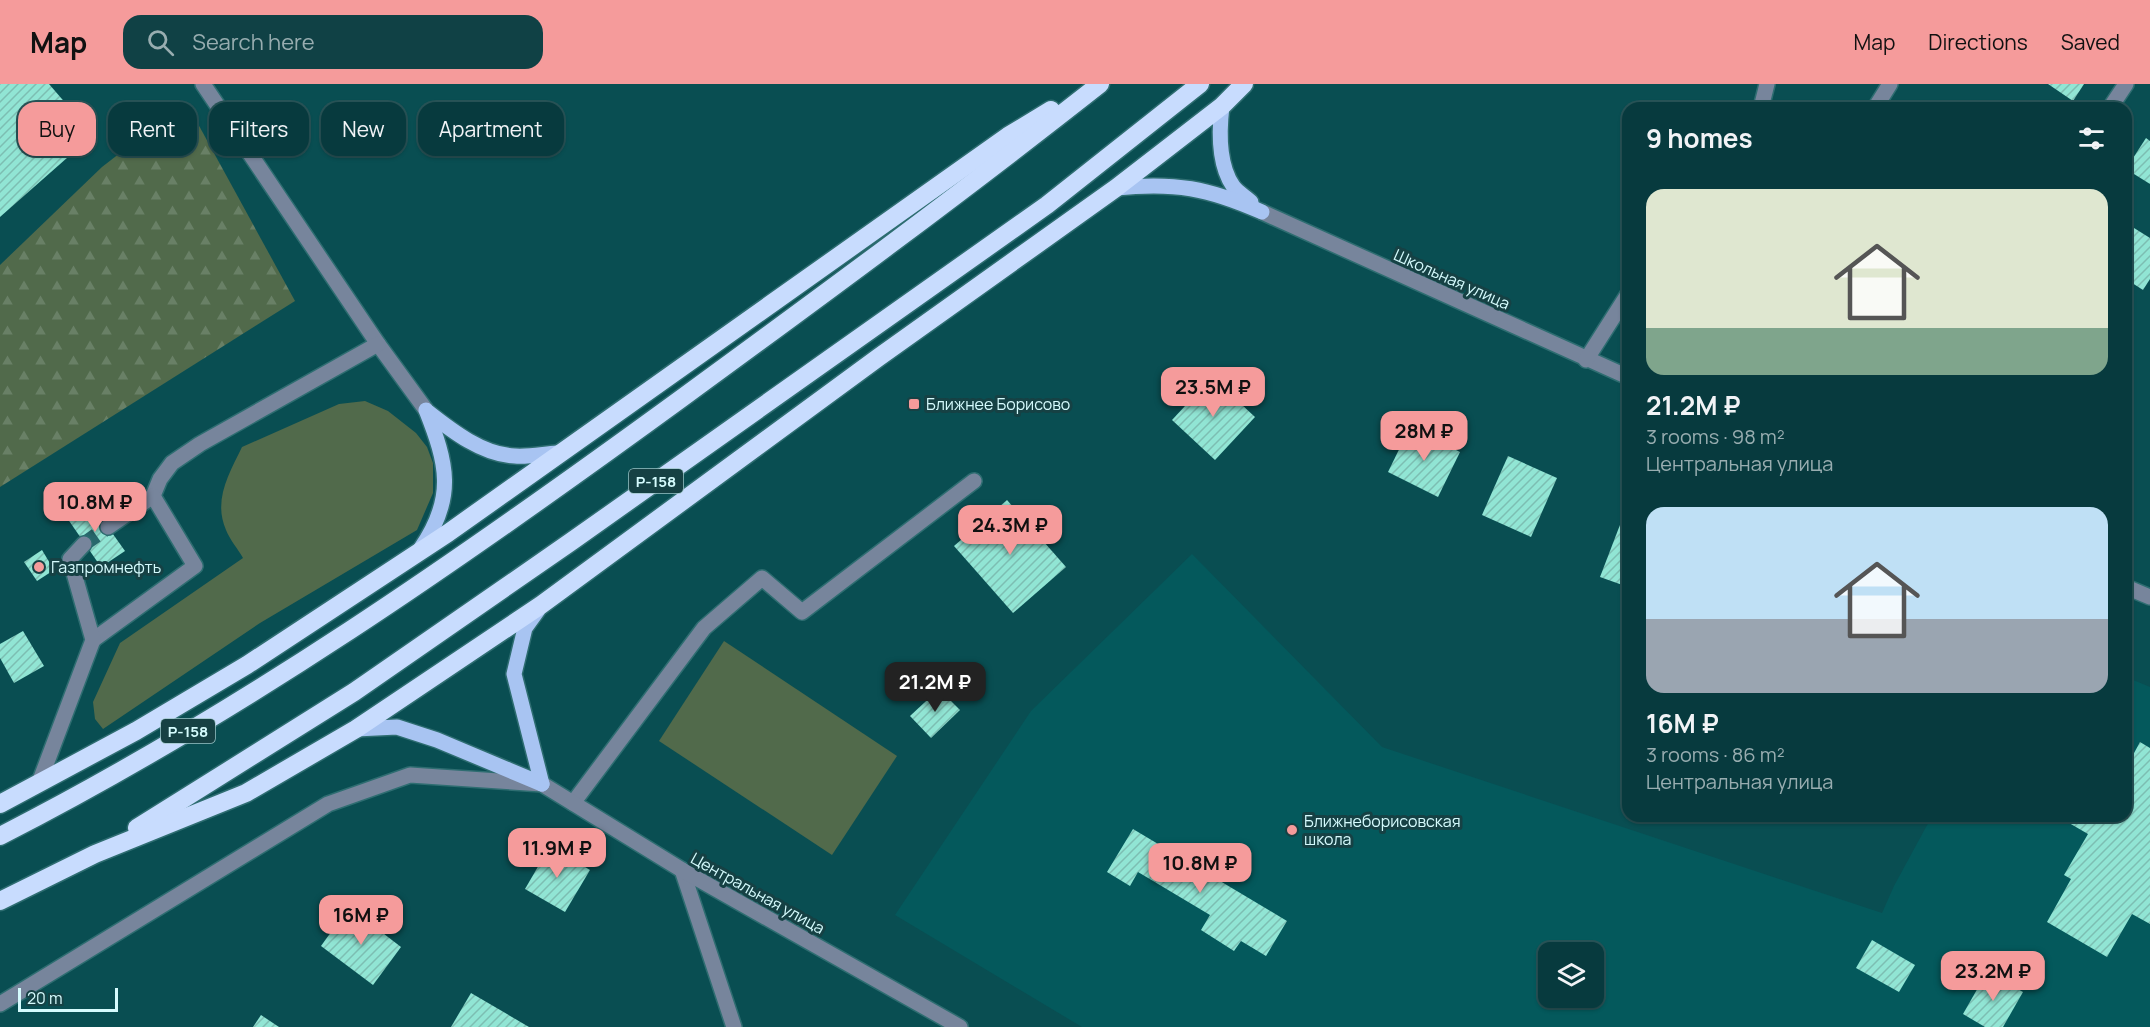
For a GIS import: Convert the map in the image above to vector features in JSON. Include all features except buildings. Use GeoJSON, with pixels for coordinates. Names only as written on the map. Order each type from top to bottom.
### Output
{"type":"FeatureCollection","features":[{"type":"Feature","properties":{"kind":"highway"},"geometry":{"type":"LineString","coordinates":[[0,804],[136,731],[248,665],[503,496],[557,453],[1008,136],[1093,84]]}},
{"type":"Feature","properties":{"kind":"highway","name":"Р-158"},"geometry":{"type":"LineString","coordinates":[[0,836],[178,737],[371,616],[511,523],[940,209],[1100,84]]}},
{"type":"Feature","properties":{"kind":"highway","name":"Р-158"},"geometry":{"type":"LineString","coordinates":[[0,901],[95,854],[354,692],[1047,205],[1200,84]]}},
{"type":"Feature","properties":{"kind":"highway"},"geometry":{"type":"LineString","coordinates":[[95,854],[246,793],[356,729],[541,605],[869,364],[1116,188],[1222,106],[1244,84]]}},
{"type":"Feature","properties":{"kind":"main road"},"geometry":{"type":"LineString","coordinates":[[1222,106],[1219,134],[1233,186],[1262,212]]}},
{"type":"Feature","properties":{"kind":"main road"},"geometry":{"type":"LineString","coordinates":[[1116,188],[1157,184],[1220,194],[1262,212]]}},
{"type":"Feature","properties":{"kind":"main road"},"geometry":{"type":"LineString","coordinates":[[426,410],[453,432],[486,448],[513,456],[557,453]]}},
{"type":"Feature","properties":{"kind":"main road"},"geometry":{"type":"LineString","coordinates":[[419,551],[433,531],[447,490],[441,447],[426,410]]}},
{"type":"Feature","properties":{"kind":"main road"},"geometry":{"type":"LineString","coordinates":[[541,605],[525,628],[514,674],[542,784]]}},
{"type":"Feature","properties":{"kind":"main road"},"geometry":{"type":"LineString","coordinates":[[356,729],[397,727],[437,740],[542,784]]}},
{"type":"Feature","properties":{"kind":"street"},"geometry":{"type":"LineString","coordinates":[[203,84],[378,344],[426,410]]}},
{"type":"Feature","properties":{"kind":"street"},"geometry":{"type":"LineString","coordinates":[[1762,102],[1767,84]]}},
{"type":"Feature","properties":{"kind":"street"},"geometry":{"type":"LineString","coordinates":[[1879,102],[1890,84]]}},
{"type":"Feature","properties":{"kind":"street"},"geometry":{"type":"LineString","coordinates":[[2114,102],[2126,84]]}},
{"type":"Feature","properties":{"kind":"street","name":"Школьная улица"},"geometry":{"type":"LineString","coordinates":[[1262,212],[1622,375]]}},
{"type":"Feature","properties":{"kind":"street"},"geometry":{"type":"LineString","coordinates":[[1586,360],[1622,303]]}},
{"type":"Feature","properties":{"kind":"street"},"geometry":{"type":"LineString","coordinates":[[108,527],[153,496],[160,480],[172,463],[200,444],[378,344]]}},
{"type":"Feature","properties":{"kind":"street"},"geometry":{"type":"LineString","coordinates":[[573,803],[704,628],[762,578],[802,612],[974,481]]}},
{"type":"Feature","properties":{"kind":"street"},"geometry":{"type":"LineString","coordinates":[[39,783],[93,640],[195,566],[153,496]]}},
{"type":"Feature","properties":{"kind":"street"},"geometry":{"type":"LineString","coordinates":[[84,544],[70,559],[93,640]]}},
{"type":"Feature","properties":{"kind":"street"},"geometry":{"type":"LineString","coordinates":[[2132,590],[2150,597]]}},
{"type":"Feature","properties":{"kind":"street"},"geometry":{"type":"LineString","coordinates":[[0,1004],[328,804],[410,775],[542,784]]}},
{"type":"Feature","properties":{"kind":"street","name":"Центральная улица"},"geometry":{"type":"LineString","coordinates":[[542,784],[682,870],[960,1027]]}},
{"type":"Feature","properties":{"kind":"street"},"geometry":{"type":"LineString","coordinates":[[682,870],[734,1027]]}},
{"type":"Feature","properties":{"kind":"shaded area","name":"Ближнеборисовская школа"},"geometry":{"type":"Polygon","coordinates":[[[1192,554],[1382,747],[1882,913],[1929,822],[2132,822],[2132,680],[2150,687],[2150,1027],[1082,1027],[895,915],[1031,711],[1192,554]]]}},
{"type":"Feature","properties":{"kind":"green space"},"geometry":{"type":"Polygon","coordinates":[[[197,122],[209,144],[209,156],[216,156],[295,301],[0,487],[0,265],[116,156],[197,156],[197,122]]]}},
{"type":"Feature","properties":{"kind":"green space"},"geometry":{"type":"Polygon","coordinates":[[[365,401],[388,411],[416,433],[427,447],[433,463],[433,493],[417,530],[260,623],[103,729],[95,719],[93,702],[120,643],[243,558],[226,530],[221,508],[224,487],[242,447],[339,404],[365,401]]]}},
{"type":"Feature","properties":{"kind":"green space"},"geometry":{"type":"Polygon","coordinates":[[[724,641],[897,756],[832,855],[659,741],[724,641]]]}},
{"type":"Feature","properties":{"kind":"tunnel"},"geometry":{"type":"LineString","coordinates":[[84,544],[108,527]]}},
{"type":"Feature","properties":{"kind":"place","name":"Ближнее Борисово"},"geometry":{"type":"Point","coordinates":[914,404]}},
{"type":"Feature","properties":{"kind":"place","name":"Газпромнефть"},"geometry":{"type":"Point","coordinates":[39,567]}},
{"type":"Feature","properties":{"kind":"place","name":"Ближнеборисовская школа"},"geometry":{"type":"Point","coordinates":[1292,830]}}]}
